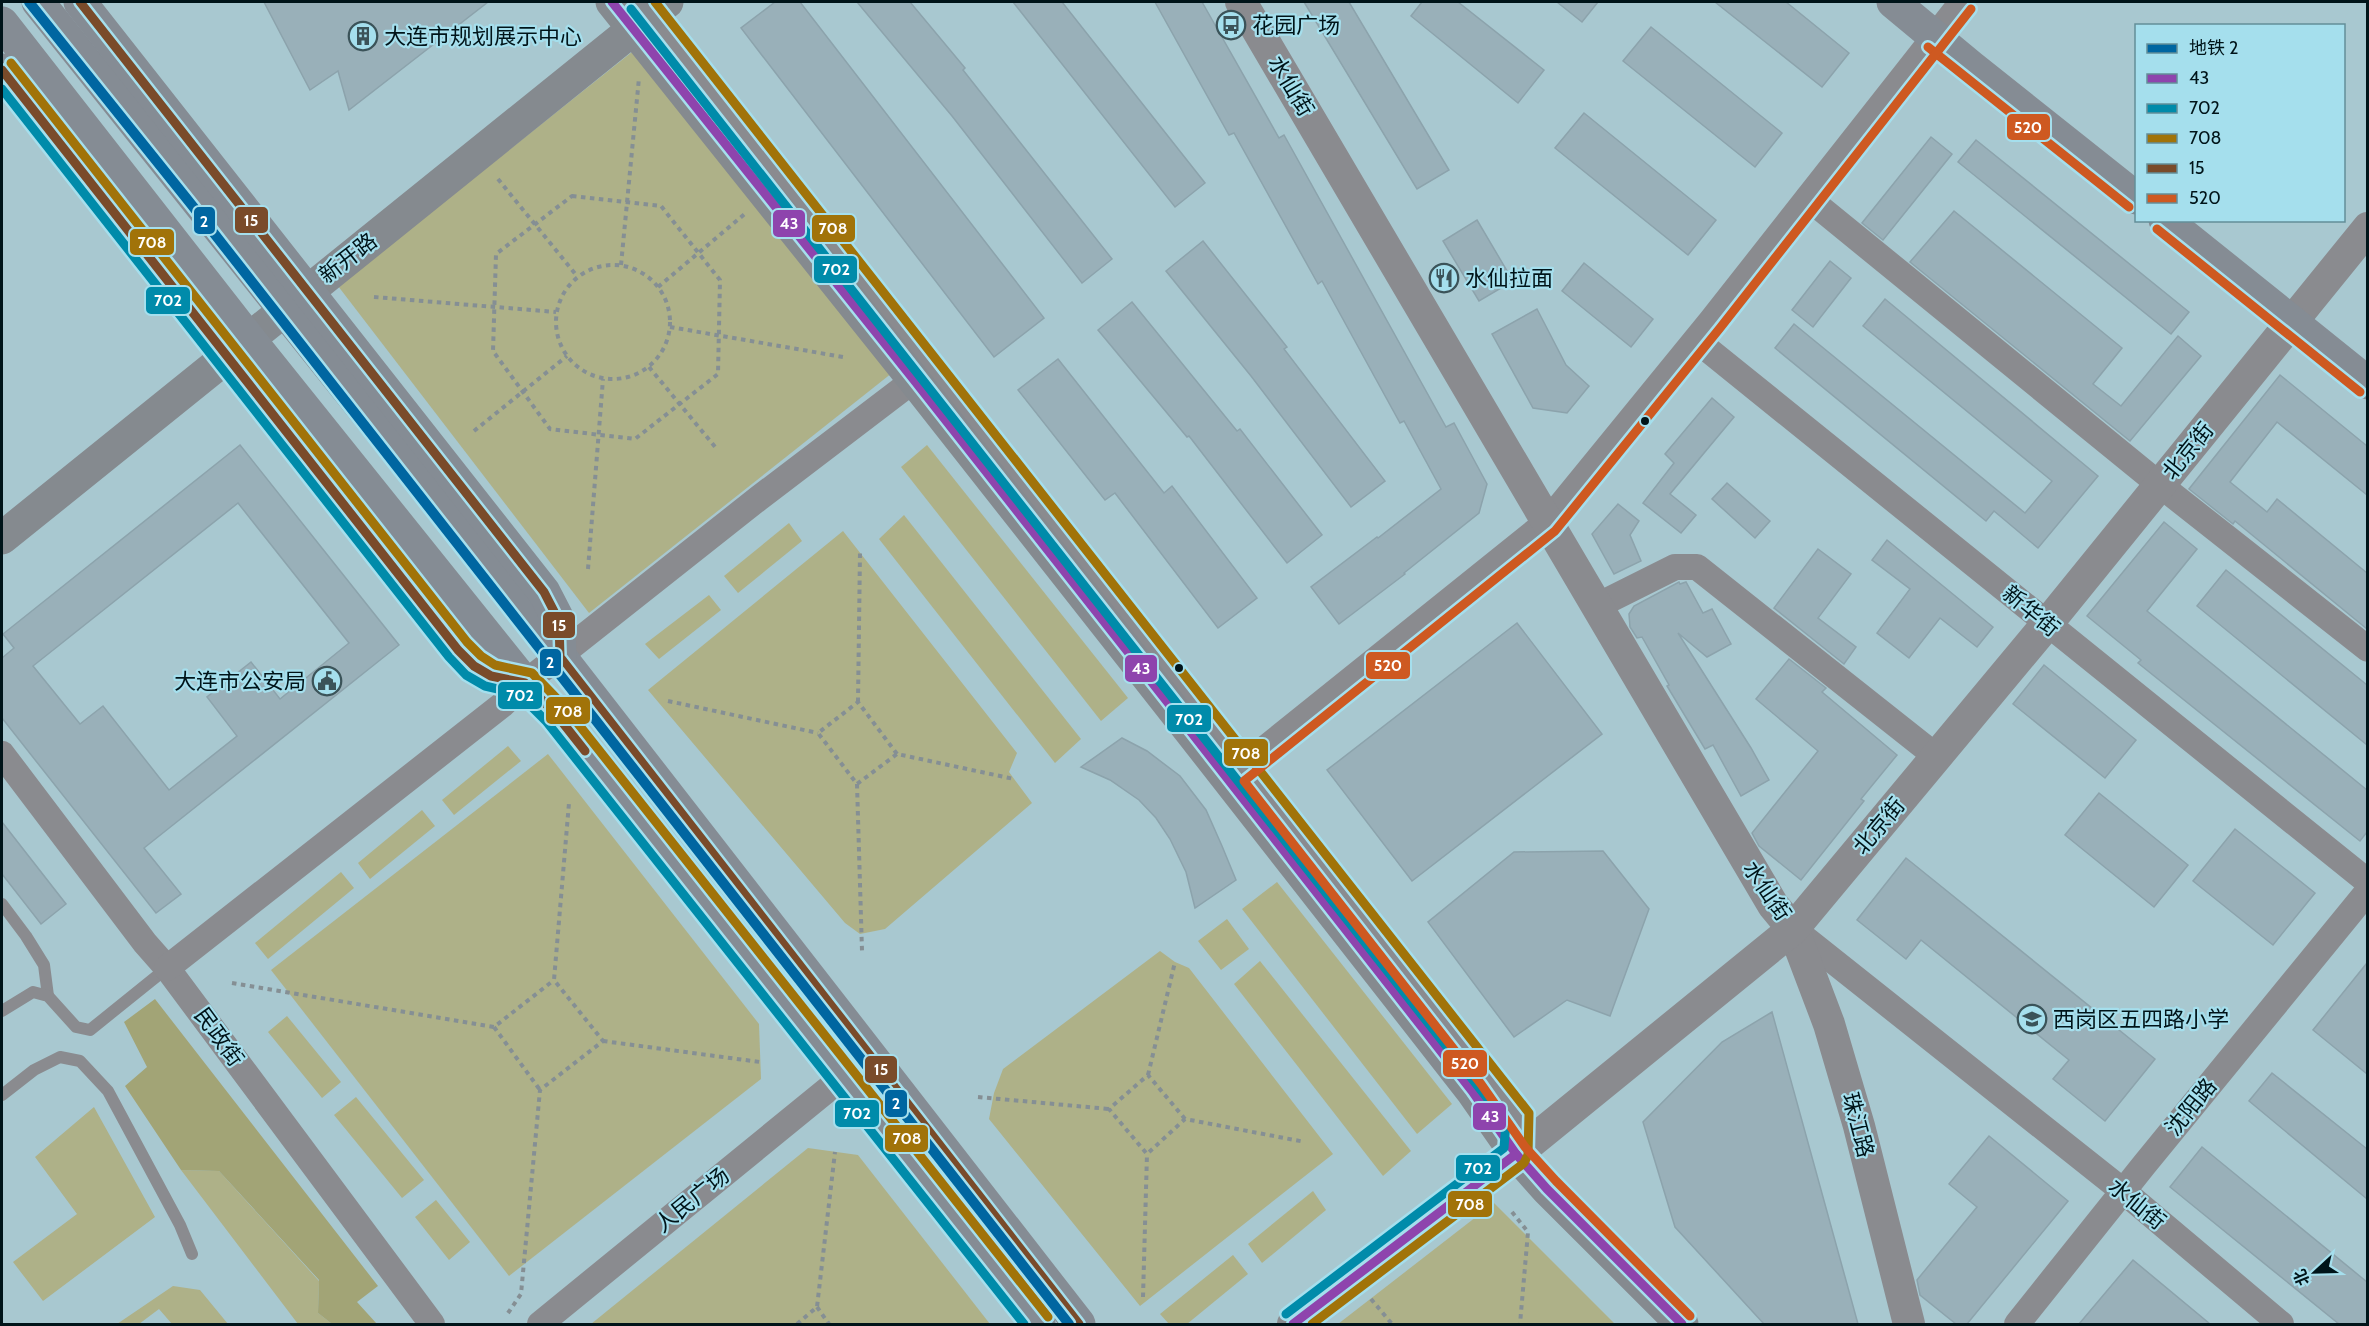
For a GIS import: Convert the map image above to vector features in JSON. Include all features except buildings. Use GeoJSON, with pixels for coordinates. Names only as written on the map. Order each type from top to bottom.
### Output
{"type":"FeatureCollection","features":[{"type":"Feature","properties":{"kind":"main road"},"geometry":{"type":"LineString","coordinates":[[38,2],[105,85],[296,300],[544,592],[559,621],[560,657],[1079,1324]]}},
{"type":"Feature","properties":{"kind":"main road"},"geometry":{"type":"LineString","coordinates":[[80,2],[196,149],[296,300]]}},
{"type":"Feature","properties":{"kind":"main road"},"geometry":{"type":"LineString","coordinates":[[612,2],[648,11],[914,380],[1235,772],[1472,1091],[1516,1154],[1547,1189],[1682,1324]]}},
{"type":"Feature","properties":{"kind":"main road"},"geometry":{"type":"LineString","coordinates":[[1893,2],[2135,197]]}},
{"type":"Feature","properties":{"kind":"main road","name":"新开路"},"geometry":{"type":"LineString","coordinates":[[2,538],[238,349],[648,11]]}},
{"type":"Feature","properties":{"kind":"main road"},"geometry":{"type":"LineString","coordinates":[[2,23],[16,84],[238,349],[458,650],[474,666],[491,676],[525,683],[555,713],[1040,1324]]}},
{"type":"Feature","properties":{"kind":"main road"},"geometry":{"type":"LineString","coordinates":[[105,85],[196,149]]}},
{"type":"Feature","properties":{"kind":"main road"},"geometry":{"type":"LineString","coordinates":[[2168,222],[2367,383]]}},
{"type":"Feature","properties":{"kind":"street","name":"水仙街"},"geometry":{"type":"LineString","coordinates":[[1241,2],[1773,905],[1793,929],[2123,1191],[2281,1324]]}},
{"type":"Feature","properties":{"kind":"street"},"geometry":{"type":"LineString","coordinates":[[1235,772],[1547,522],[1695,340],[1962,2]]}},
{"type":"Feature","properties":{"kind":"street"},"geometry":{"type":"LineString","coordinates":[[1808,198],[2160,485],[2367,650]]}},
{"type":"Feature","properties":{"kind":"street","name":"北京街"},"geometry":{"type":"LineString","coordinates":[[1293,1324],[1516,1154],[1793,929],[2047,624],[2367,228]]}},
{"type":"Feature","properties":{"kind":"street","name":"新华街"},"geometry":{"type":"LineString","coordinates":[[1695,340],[2367,882]]}},
{"type":"Feature","properties":{"kind":"street"},"geometry":{"type":"LineString","coordinates":[[167,968],[502,705],[525,683],[759,498],[914,380]]}},
{"type":"Feature","properties":{"kind":"street"},"geometry":{"type":"LineString","coordinates":[[1597,606],[1675,567],[1697,567],[1937,757]]}},
{"type":"Feature","properties":{"kind":"street","name":"民政街"},"geometry":{"type":"LineString","coordinates":[[2,754],[145,943],[167,968],[432,1324]]}},
{"type":"Feature","properties":{"kind":"street","name":"沈阳路"},"geometry":{"type":"LineString","coordinates":[[2017,1324],[2367,891]]}},
{"type":"Feature","properties":{"kind":"street","name":"珠江路"},"geometry":{"type":"LineString","coordinates":[[1793,929],[1829,1024],[1859,1126],[1909,1324]]}},
{"type":"Feature","properties":{"kind":"street","name":"人民广场"},"geometry":{"type":"LineString","coordinates":[[540,1324],[843,1077]]}},
{"type":"Feature","properties":{"kind":"lane"},"geometry":{"type":"LineString","coordinates":[[648,11],[1235,772]]}},
{"type":"Feature","properties":{"kind":"lane"},"geometry":{"type":"LineString","coordinates":[[2,904],[27,936],[44,964],[48,996]]}},
{"type":"Feature","properties":{"kind":"lane"},"geometry":{"type":"LineString","coordinates":[[2,1011],[33,992],[48,996],[76,1026],[90,1030],[167,968]]}},
{"type":"Feature","properties":{"kind":"lane"},"geometry":{"type":"LineString","coordinates":[[2,1095],[34,1070],[60,1058],[80,1061],[108,1091],[180,1225],[192,1254]]}},
{"type":"Feature","properties":{"kind":"path"},"geometry":{"type":"LineString","coordinates":[[621,265],[639,70]]}},
{"type":"Feature","properties":{"kind":"path"},"geometry":{"type":"LineString","coordinates":[[498,179],[577,276]]}},
{"type":"Feature","properties":{"kind":"path"},"geometry":{"type":"LineString","coordinates":[[572,196],[661,206],[720,280],[718,374],[635,439],[549,429],[493,351],[496,254],[534,224],[572,196]]}},
{"type":"Feature","properties":{"kind":"path"},"geometry":{"type":"LineString","coordinates":[[658,287],[754,207]]}},
{"type":"Feature","properties":{"kind":"path"},"geometry":{"type":"LineString","coordinates":[[605,265],[621,265],[648,276],[658,287],[666,300],[670,327],[667,342],[660,355],[649,367],[635,375],[619,379],[603,379],[589,375],[567,357],[557,335],[556,312],[564,292],[577,276],[605,265]]}},
{"type":"Feature","properties":{"kind":"path"},"geometry":{"type":"LineString","coordinates":[[374,297],[556,312]]}},
{"type":"Feature","properties":{"kind":"path"},"geometry":{"type":"LineString","coordinates":[[670,327],[843,357]]}},
{"type":"Feature","properties":{"kind":"path"},"geometry":{"type":"LineString","coordinates":[[474,431],[567,357]]}},
{"type":"Feature","properties":{"kind":"path"},"geometry":{"type":"LineString","coordinates":[[649,367],[716,448]]}},
{"type":"Feature","properties":{"kind":"path"},"geometry":{"type":"LineString","coordinates":[[588,569],[603,379]]}},
{"type":"Feature","properties":{"kind":"path"},"geometry":{"type":"LineString","coordinates":[[860,552],[858,702],[897,754],[1014,779]]}},
{"type":"Feature","properties":{"kind":"path"},"geometry":{"type":"LineString","coordinates":[[668,701],[818,733],[857,784],[862,951]]}},
{"type":"Feature","properties":{"kind":"path"},"geometry":{"type":"LineString","coordinates":[[818,733],[858,702]]}},
{"type":"Feature","properties":{"kind":"path"},"geometry":{"type":"LineString","coordinates":[[857,784],[897,754]]}},
{"type":"Feature","properties":{"kind":"path"},"geometry":{"type":"LineString","coordinates":[[569,803],[554,980],[603,1041],[760,1062]]}},
{"type":"Feature","properties":{"kind":"path"},"geometry":{"type":"LineString","coordinates":[[1109,1109],[1148,1075],[1175,962]]}},
{"type":"Feature","properties":{"kind":"path"},"geometry":{"type":"LineString","coordinates":[[494,1027],[554,980]]}},
{"type":"Feature","properties":{"kind":"path"},"geometry":{"type":"LineString","coordinates":[[231,983],[494,1027],[540,1090],[522,1294],[508,1313]]}},
{"type":"Feature","properties":{"kind":"path"},"geometry":{"type":"LineString","coordinates":[[540,1090],[603,1041]]}},
{"type":"Feature","properties":{"kind":"path"},"geometry":{"type":"LineString","coordinates":[[1148,1075],[1185,1119],[1305,1142]]}},
{"type":"Feature","properties":{"kind":"path"},"geometry":{"type":"LineString","coordinates":[[978,1097],[1109,1109],[1147,1154],[1143,1298]]}},
{"type":"Feature","properties":{"kind":"path"},"geometry":{"type":"LineString","coordinates":[[1147,1154],[1185,1119]]}},
{"type":"Feature","properties":{"kind":"path"},"geometry":{"type":"LineString","coordinates":[[829,1324],[817,1307],[835,1152]]}},
{"type":"Feature","properties":{"kind":"path"},"geometry":{"type":"LineString","coordinates":[[1512,1212],[1528,1232],[1520,1324]]}},
{"type":"Feature","properties":{"kind":"path"},"geometry":{"type":"LineString","coordinates":[[1371,1299],[1392,1324]]}},
{"type":"Feature","properties":{"kind":"path"},"geometry":{"type":"LineString","coordinates":[[797,1324],[817,1307]]}},
{"type":"Feature","properties":{"kind":"green space"},"geometry":{"type":"Polygon","coordinates":[[[637,48],[892,373],[589,613],[338,286],[637,48]]]}},
{"type":"Feature","properties":{"kind":"green space"},"geometry":{"type":"Polygon","coordinates":[[[927,445],[1128,698],[1101,721],[901,467],[927,445]]]}},
{"type":"Feature","properties":{"kind":"green space"},"geometry":{"type":"Polygon","coordinates":[[[904,515],[1081,739],[1055,763],[879,539],[904,515]]]}},
{"type":"Feature","properties":{"kind":"green space"},"geometry":{"type":"Polygon","coordinates":[[[789,523],[802,541],[738,593],[724,576],[789,523]]]}},
{"type":"Feature","properties":{"kind":"green space"},"geometry":{"type":"Polygon","coordinates":[[[843,531],[1017,753],[1009,772],[1032,803],[885,929],[860,934],[845,923],[648,690],[843,531]]]}},
{"type":"Feature","properties":{"kind":"green space"},"geometry":{"type":"Polygon","coordinates":[[[709,595],[721,610],[659,659],[645,644],[709,595]]]}},
{"type":"Feature","properties":{"kind":"green space"},"geometry":{"type":"Polygon","coordinates":[[[508,746],[521,761],[454,815],[442,800],[508,746]]]}},
{"type":"Feature","properties":{"kind":"green space"},"geometry":{"type":"Polygon","coordinates":[[[548,754],[759,1024],[761,1079],[509,1276],[271,970],[548,754]]]}},
{"type":"Feature","properties":{"kind":"green space"},"geometry":{"type":"Polygon","coordinates":[[[422,810],[435,826],[370,879],[358,863],[422,810]]]}},
{"type":"Feature","properties":{"kind":"green space"},"geometry":{"type":"Polygon","coordinates":[[[341,872],[354,888],[268,959],[255,943],[341,872]]]}},
{"type":"Feature","properties":{"kind":"green space"},"geometry":{"type":"Polygon","coordinates":[[[1277,882],[1452,1104],[1417,1134],[1242,909],[1277,882]]]}},
{"type":"Feature","properties":{"kind":"green space"},"geometry":{"type":"Polygon","coordinates":[[[1227,919],[1249,949],[1221,970],[1198,941],[1227,919]]]}},
{"type":"Feature","properties":{"kind":"green space"},"geometry":{"type":"Polygon","coordinates":[[[1160,951],[1175,962],[1189,968],[1333,1154],[1140,1306],[989,1119],[994,1093],[1003,1069],[1160,951]]]}},
{"type":"Feature","properties":{"kind":"green space"},"geometry":{"type":"Polygon","coordinates":[[[1260,961],[1411,1151],[1383,1176],[1234,984],[1260,961]]]}},
{"type":"Feature","properties":{"kind":"green space"},"geometry":{"type":"Polygon","coordinates":[[[155,999],[378,1286],[357,1302],[377,1324],[332,1324],[318,1313],[319,1280],[219,1171],[181,1170],[125,1086],[147,1067],[124,1022],[155,999]]]}},
{"type":"Feature","properties":{"kind":"green space"},"geometry":{"type":"Polygon","coordinates":[[[287,1016],[341,1082],[322,1098],[268,1032],[287,1016]]]}},
{"type":"Feature","properties":{"kind":"green space"},"geometry":{"type":"Polygon","coordinates":[[[356,1097],[424,1180],[402,1198],[334,1115],[356,1097]]]}},
{"type":"Feature","properties":{"kind":"green space"},"geometry":{"type":"Polygon","coordinates":[[[94,1107],[155,1217],[43,1301],[13,1262],[77,1214],[35,1157],[94,1107]]]}},
{"type":"Feature","properties":{"kind":"green space"},"geometry":{"type":"Polygon","coordinates":[[[808,1148],[858,1155],[990,1324],[591,1324],[808,1148]]]}},
{"type":"Feature","properties":{"kind":"green space"},"geometry":{"type":"Polygon","coordinates":[[[181,1170],[219,1171],[319,1281],[318,1313],[332,1324],[298,1324],[181,1170]]]}},
{"type":"Feature","properties":{"kind":"green space"},"geometry":{"type":"Polygon","coordinates":[[[1313,1191],[1326,1210],[1262,1263],[1248,1244],[1313,1191]]]}},
{"type":"Feature","properties":{"kind":"green space"},"geometry":{"type":"Polygon","coordinates":[[[436,1200],[470,1242],[449,1260],[415,1217],[436,1200]]]}},
{"type":"Feature","properties":{"kind":"green space"},"geometry":{"type":"Polygon","coordinates":[[[1494,1203],[1615,1324],[1338,1324],[1494,1203]]]}},
{"type":"Feature","properties":{"kind":"green space"},"geometry":{"type":"Polygon","coordinates":[[[1233,1255],[1248,1274],[1187,1324],[1169,1324],[1160,1314],[1233,1255]]]}},
{"type":"Feature","properties":{"kind":"green space"},"geometry":{"type":"Polygon","coordinates":[[[173,1286],[200,1290],[228,1324],[172,1324],[159,1309],[139,1324],[117,1324],[173,1286]]]}},
{"type":"Feature","properties":{"kind":"metro line","name":"2"},"geometry":{"type":"LineString","coordinates":[[29,2],[191,204],[1069,1324]]}},
{"type":"Feature","properties":{"kind":"transit line","name":"15"},"geometry":{"type":"LineString","coordinates":[[80,2],[544,592],[559,621],[560,657],[1079,1324]]}},
{"type":"Feature","properties":{"kind":"transit line","name":"43"},"geometry":{"type":"LineString","coordinates":[[612,2],[1191,732],[1472,1091],[1516,1154],[1547,1189],[1682,1324]]}},
{"type":"Feature","properties":{"kind":"transit line","name":"708"},"geometry":{"type":"LineString","coordinates":[[655,2],[1529,1113],[1528,1155],[1524,1163],[1312,1324]]}},
{"type":"Feature","properties":{"kind":"transit line","name":"702"},"geometry":{"type":"LineString","coordinates":[[631,9],[1506,1122],[1504,1148],[1286,1314]]}},
{"type":"Feature","properties":{"kind":"transit line","name":"520"},"geometry":{"type":"LineString","coordinates":[[1690,1316],[1525,1147],[1481,1084],[1244,781],[1555,531],[1720,328],[1971,9]]}},
{"type":"Feature","properties":{"kind":"transit line","name":"520"},"geometry":{"type":"LineString","coordinates":[[1928,47],[2129,207]]}},
{"type":"Feature","properties":{"kind":"transit line","name":"708"},"geometry":{"type":"LineString","coordinates":[[11,63],[467,642],[481,656],[495,665],[532,673],[564,706],[1048,1317]]}},
{"type":"Feature","properties":{"kind":"transit line","name":"15"},"geometry":{"type":"LineString","coordinates":[[2,70],[458,650],[474,666],[491,676],[525,683],[555,713],[585,751]]}},
{"type":"Feature","properties":{"kind":"transit line","name":"702"},"geometry":{"type":"LineString","coordinates":[[2,89],[449,657],[466,675],[485,686],[519,694],[546,721],[1024,1324]]}},
{"type":"Feature","properties":{"kind":"transit line","name":"520"},"geometry":{"type":"LineString","coordinates":[[2157,229],[2360,392]]}},
{"type":"Feature","properties":{"kind":"transit line","name":"43"},"geometry":{"type":"LineString","coordinates":[[1293,1324],[1516,1154]]}},
{"type":"Feature","properties":{"kind":"place","name":"花园广场"},"geometry":{"type":"Point","coordinates":[1231,25]}},
{"type":"Feature","properties":{"kind":"place","name":"大连市规划展示中心"},"geometry":{"type":"Point","coordinates":[363,36]}},
{"type":"Feature","properties":{"kind":"place","name":"水仙拉面"},"geometry":{"type":"Point","coordinates":[1444,278]}},
{"type":"Feature","properties":{"kind":"place","name":"大连市公安局"},"geometry":{"type":"Point","coordinates":[327,681]}},
{"type":"Feature","properties":{"kind":"place","name":"西岗区五四路小学"},"geometry":{"type":"Point","coordinates":[2032,1019]}}]}
